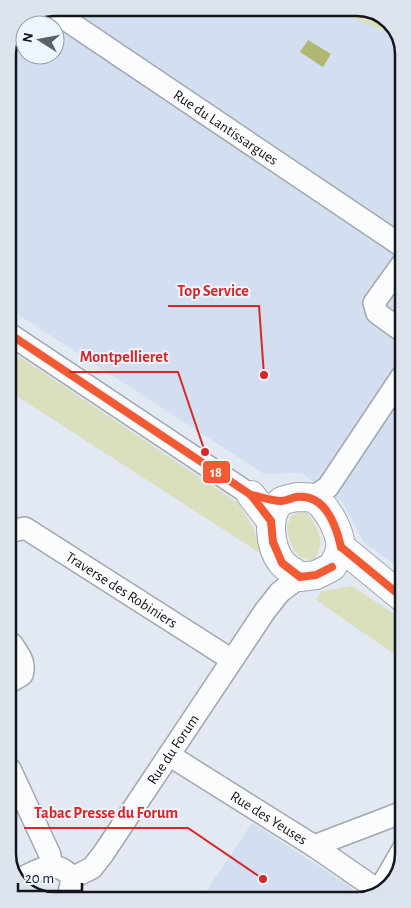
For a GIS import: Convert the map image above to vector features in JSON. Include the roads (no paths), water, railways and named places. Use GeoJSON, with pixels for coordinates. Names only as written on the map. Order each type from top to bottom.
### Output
{"type":"FeatureCollection","features":[{"type":"Feature","properties":{"kind":"street","name":"Rue du Lantissargues"},"geometry":{"type":"LineString","coordinates":[[60,16],[395,241]]}},
{"type":"Feature","properties":{"kind":"street"},"geometry":{"type":"LineString","coordinates":[[395,274],[374,303],[377,313],[395,326]]}},
{"type":"Feature","properties":{"kind":"street"},"geometry":{"type":"LineString","coordinates":[[16,337],[276,511]]}},
{"type":"Feature","properties":{"kind":"street"},"geometry":{"type":"LineString","coordinates":[[322,497],[395,387]]}},
{"type":"Feature","properties":{"kind":"street"},"geometry":{"type":"LineString","coordinates":[[276,511],[297,497],[322,497]]}},
{"type":"Feature","properties":{"kind":"street"},"geometry":{"type":"LineString","coordinates":[[322,497],[335,527],[336,557],[361,578],[395,594]]}},
{"type":"Feature","properties":{"kind":"street"},"geometry":{"type":"LineString","coordinates":[[276,511],[273,542],[291,570],[316,575],[336,557]]}},
{"type":"Feature","properties":{"kind":"street","name":"Traverse des Robiniers"},"geometry":{"type":"LineString","coordinates":[[16,530],[25,528],[232,660]]}},
{"type":"Feature","properties":{"kind":"street","name":"Rue du Forum"},"geometry":{"type":"LineString","coordinates":[[72,878],[92,868],[103,854],[265,611],[275,589],[291,570]]}},
{"type":"Feature","properties":{"kind":"street"},"geometry":{"type":"LineString","coordinates":[[16,650],[23,661],[24,668],[22,675],[16,678]]}},
{"type":"Feature","properties":{"kind":"street","name":"Rue des Yeuses"},"geometry":{"type":"LineString","coordinates":[[169,755],[314,846],[395,815]]}},
{"type":"Feature","properties":{"kind":"street"},"geometry":{"type":"LineString","coordinates":[[16,782],[50,855],[51,866]]}},
{"type":"Feature","properties":{"kind":"street"},"geometry":{"type":"LineString","coordinates":[[314,846],[372,889]]}},
{"type":"Feature","properties":{"kind":"street"},"geometry":{"type":"LineString","coordinates":[[24,877],[51,866],[61,868],[72,878],[69,892]]}},
{"type":"Feature","properties":{"kind":"place","name":"Top Service"},"geometry":{"type":"Point","coordinates":[264,375]}},
{"type":"Feature","properties":{"kind":"place","name":"Montpellieret"},"geometry":{"type":"Point","coordinates":[205,452]}},
{"type":"Feature","properties":{"kind":"place","name":"Tabac Presse du Forum"},"geometry":{"type":"Point","coordinates":[263,879]}}]}
